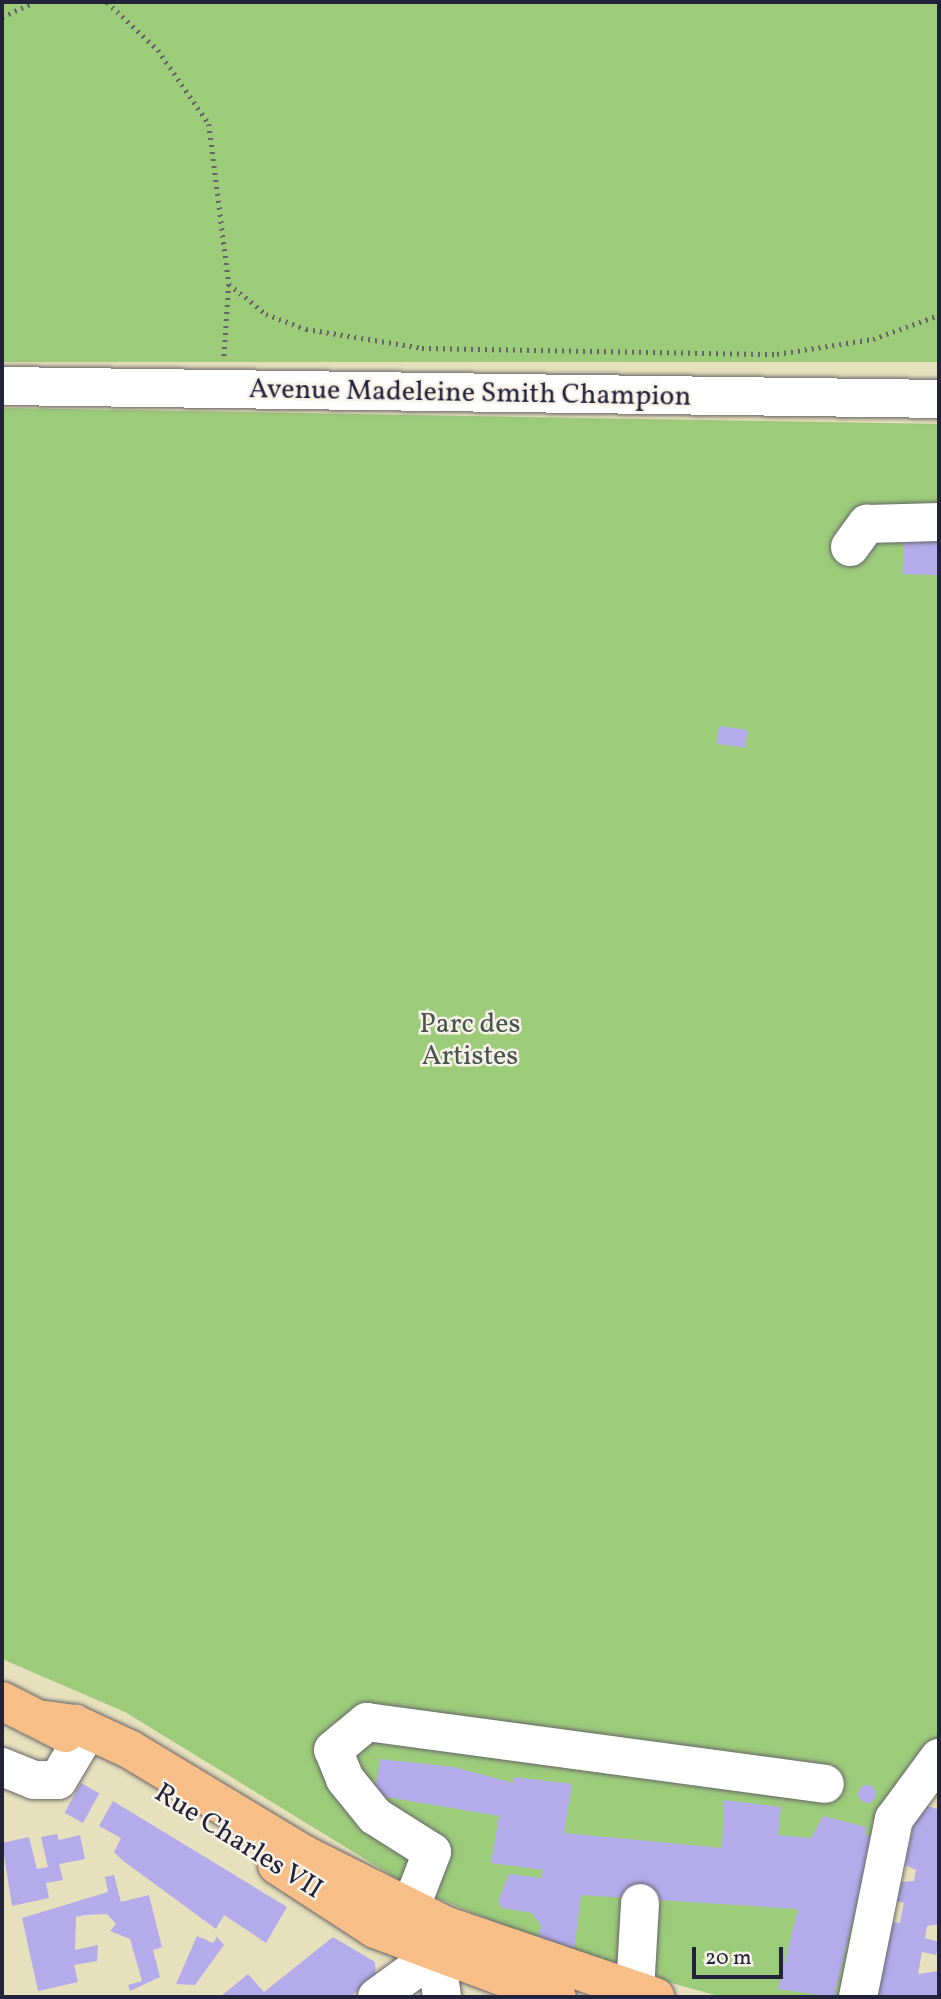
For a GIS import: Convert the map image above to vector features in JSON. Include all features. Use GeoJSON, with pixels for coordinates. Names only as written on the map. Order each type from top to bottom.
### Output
{"type":"FeatureCollection","features":[{"type":"Feature","properties":{"kind":"main road","name":"Rue Charles VII"},"geometry":{"type":"LineString","coordinates":[[2,1701],[67,1729],[410,1909],[441,1940],[557,1997]]}},
{"type":"Feature","properties":{"kind":"main road","name":"Rue Charles VII"},"geometry":{"type":"LineString","coordinates":[[67,1729],[375,1929],[441,1940],[645,1994]]}},
{"type":"Feature","properties":{"kind":"street","name":"Avenue Madeleine Smith Champion"},"geometry":{"type":"LineString","coordinates":[[2,386],[939,399]]}},
{"type":"Feature","properties":{"kind":"street"},"geometry":{"type":"LineString","coordinates":[[850,547],[867,524],[939,522]]}},
{"type":"Feature","properties":{"kind":"street"},"geometry":{"type":"LineString","coordinates":[[410,1909],[432,1852],[375,1816],[345,1779],[333,1750],[367,1722],[825,1784]]}},
{"type":"Feature","properties":{"kind":"street"},"geometry":{"type":"LineString","coordinates":[[2,1766],[51,1782],[64,1774],[67,1729]]}},
{"type":"Feature","properties":{"kind":"street"},"geometry":{"type":"LineString","coordinates":[[858,1997],[894,1819],[939,1758]]}},
{"type":"Feature","properties":{"kind":"street"},"geometry":{"type":"LineString","coordinates":[[640,1903],[645,1994]]}},
{"type":"Feature","properties":{"kind":"street"},"geometry":{"type":"LineString","coordinates":[[377,1997],[441,1940]]}},
{"type":"Feature","properties":{"kind":"street"},"geometry":{"type":"LineString","coordinates":[[441,1940],[442,1997]]}},
{"type":"Feature","properties":{"kind":"path"},"geometry":{"type":"LineString","coordinates":[[2,17],[34,2]]}},
{"type":"Feature","properties":{"kind":"path"},"geometry":{"type":"LineString","coordinates":[[107,2],[158,50],[209,124],[229,284],[222,391]]}},
{"type":"Feature","properties":{"kind":"path"},"geometry":{"type":"LineString","coordinates":[[229,284],[266,314],[306,329],[422,348],[777,354],[873,340],[939,315]]}},
{"type":"Feature","properties":{"kind":"green space"},"geometry":{"type":"Polygon","coordinates":[[[2,2],[939,2],[939,362],[2,362],[2,2]]]}},
{"type":"Feature","properties":{"kind":"green space","name":"Parc des Artistes"},"geometry":{"type":"Polygon","coordinates":[[[2,408],[939,424],[939,1741],[850,1997],[722,1997],[574,1956],[409,1886],[125,1712],[2,1659],[2,408]]]}},
{"type":"Feature","properties":{"kind":"building"},"geometry":{"type":"Polygon","coordinates":[[[904,531],[939,532],[937,575],[902,574],[904,531]]]}},
{"type":"Feature","properties":{"kind":"building"},"geometry":{"type":"Polygon","coordinates":[[[719,726],[748,730],[745,748],[716,744],[719,726]]]}},
{"type":"Feature","properties":{"kind":"building"},"geometry":{"type":"Polygon","coordinates":[[[380,1759],[454,1767],[513,1783],[514,1777],[572,1784],[564,1833],[722,1848],[724,1800],[781,1807],[778,1835],[811,1838],[823,1816],[866,1827],[865,1835],[873,1837],[834,1997],[778,1989],[798,1909],[581,1895],[574,1951],[538,1938],[541,1926],[532,1913],[502,1908],[498,1901],[509,1874],[541,1878],[543,1870],[491,1863],[499,1816],[374,1795],[380,1759]]]}},
{"type":"Feature","properties":{"kind":"building"},"geometry":{"type":"Polygon","coordinates":[[[81,1783],[99,1793],[83,1823],[65,1813],[81,1783]]]}},
{"type":"Feature","properties":{"kind":"building"},"geometry":{"type":"Polygon","coordinates":[[[863,1785],[871,1785],[876,1794],[874,1801],[863,1803],[858,1798],[858,1790],[863,1785]]]}},
{"type":"Feature","properties":{"kind":"building"},"geometry":{"type":"Polygon","coordinates":[[[113,1801],[287,1907],[266,1943],[224,1915],[216,1929],[122,1860],[114,1852],[121,1838],[99,1826],[113,1801]]]}},
{"type":"Feature","properties":{"kind":"building"},"geometry":{"type":"Polygon","coordinates":[[[926,1806],[939,1809],[939,1924],[927,1926],[925,1938],[939,1942],[936,1955],[922,1952],[918,1974],[939,1971],[939,1997],[877,1997],[893,1922],[900,1923],[904,1903],[897,1901],[901,1882],[914,1881],[916,1870],[905,1865],[914,1820],[926,1806]]]}},
{"type":"Feature","properties":{"kind":"building"},"geometry":{"type":"Polygon","coordinates":[[[57,1834],[59,1840],[80,1835],[85,1859],[59,1864],[63,1880],[46,1883],[49,1898],[12,1906],[2,1843],[29,1837],[37,1869],[48,1867],[41,1837],[57,1834]]]}},
{"type":"Feature","properties":{"kind":"building"},"geometry":{"type":"Polygon","coordinates":[[[114,1875],[121,1902],[149,1895],[162,1947],[153,1950],[160,1977],[130,1991],[128,1985],[142,1981],[130,1939],[110,1931],[116,1924],[107,1914],[85,1915],[76,1917],[75,1950],[98,1945],[97,1961],[74,1965],[78,1982],[38,1991],[22,1918],[108,1892],[105,1877],[114,1875]]]}},
{"type":"Feature","properties":{"kind":"building"},"geometry":{"type":"Polygon","coordinates":[[[197,1936],[213,1943],[217,1937],[224,1945],[195,1985],[176,1984],[197,1936]]]}},
{"type":"Feature","properties":{"kind":"building"},"geometry":{"type":"Polygon","coordinates":[[[333,1937],[375,1962],[376,1977],[350,1997],[220,1997],[248,1974],[264,1992],[333,1937]]]}}]}
